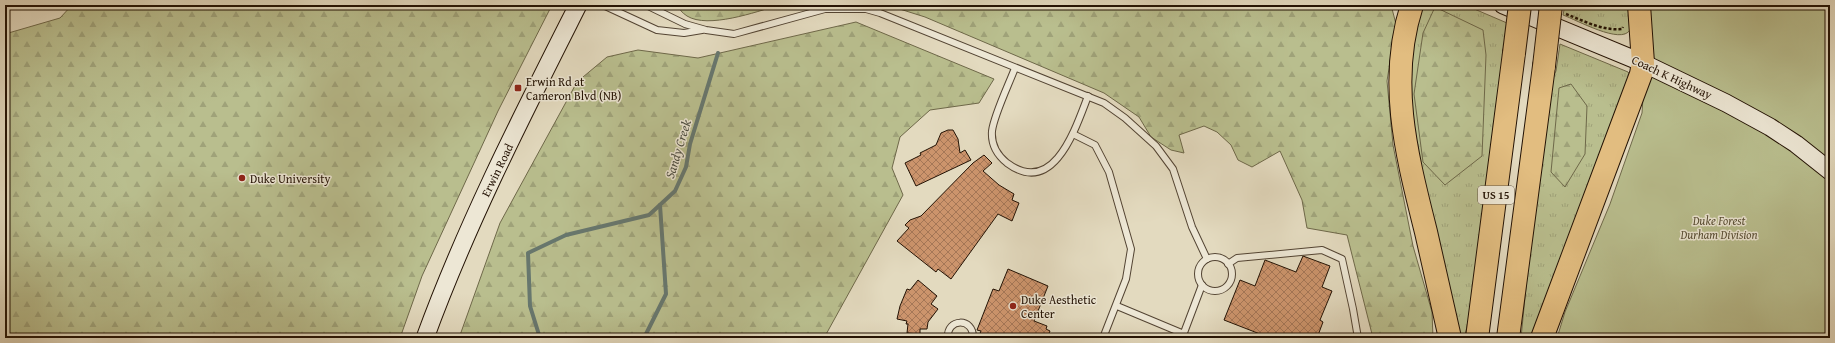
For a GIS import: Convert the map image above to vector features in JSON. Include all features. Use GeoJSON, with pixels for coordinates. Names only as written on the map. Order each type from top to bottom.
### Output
{"type":"FeatureCollection","features":[{"type":"Feature","properties":{"kind":"highway"},"geometry":{"type":"LineString","coordinates":[[1412,5],[1404,39],[1399,88],[1400,113],[1415,188],[1450,338]]}},
{"type":"Feature","properties":{"kind":"highway","name":"US 15"},"geometry":{"type":"LineString","coordinates":[[1477,338],[1520,5]]}},
{"type":"Feature","properties":{"kind":"highway"},"geometry":{"type":"LineString","coordinates":[[1542,338],[1641,74],[1643,63],[1639,5]]}},
{"type":"Feature","properties":{"kind":"highway","name":"US 15"},"geometry":{"type":"LineString","coordinates":[[1508,338],[1544,66],[1556,8]]}},
{"type":"Feature","properties":{"kind":"main road","name":"Erwin Road"},"geometry":{"type":"LineString","coordinates":[[425,338],[474,216],[578,5]]}},
{"type":"Feature","properties":{"kind":"main road","name":"Coach K Highway"},"geometry":{"type":"LineString","coordinates":[[1502,5],[1643,63],[1726,103],[1770,127],[1796,144],[1830,171]]}},
{"type":"Feature","properties":{"kind":"lane"},"geometry":{"type":"LineString","coordinates":[[603,5],[657,30],[684,33],[706,30]]}},
{"type":"Feature","properties":{"kind":"lane"},"geometry":{"type":"LineString","coordinates":[[646,5],[685,24],[706,30],[734,34],[825,9],[866,9],[880,13],[1104,103],[1125,118],[1156,146],[1173,169],[1192,227],[1207,259]]}},
{"type":"Feature","properties":{"kind":"lane"},"geometry":{"type":"LineString","coordinates":[[1015,68],[992,131],[993,145],[1000,156],[1016,168],[1032,171],[1044,169],[1056,160],[1063,153],[1073,134],[1088,96]]}},
{"type":"Feature","properties":{"kind":"lane"},"geometry":{"type":"LineString","coordinates":[[1073,134],[1095,145],[1109,172],[1131,249],[1126,279],[1117,306],[1103,338]]}},
{"type":"Feature","properties":{"kind":"lane"},"geometry":{"type":"LineString","coordinates":[[1228,264],[1237,258],[1322,250],[1342,259],[1358,338]]}},
{"type":"Feature","properties":{"kind":"lane"},"geometry":{"type":"LineString","coordinates":[[1117,306],[1183,336],[1202,285],[1198,273],[1203,263],[1207,259],[1220,258],[1228,264],[1232,273],[1231,279],[1224,288],[1216,291],[1202,285]]}},
{"type":"Feature","properties":{"kind":"lane"},"geometry":{"type":"LineString","coordinates":[[948,338],[947,334],[951,326],[958,322],[962,322],[970,326],[972,330],[972,338]]}},
{"type":"Feature","properties":{"kind":"path"},"geometry":{"type":"LineString","coordinates":[[1556,8],[1595,26],[1614,30],[1622,29],[1626,24]]}},
{"type":"Feature","properties":{"kind":"green space","name":"Duke University"},"geometry":{"type":"Polygon","coordinates":[[[72,5],[552,5],[498,111],[422,276],[400,338],[5,338],[5,34],[60,18],[72,5]]]}},
{"type":"Feature","properties":{"kind":"green space"},"geometry":{"type":"Polygon","coordinates":[[[675,5],[779,5],[732,18],[707,21],[696,20],[687,16],[675,5]]]}},
{"type":"Feature","properties":{"kind":"green space"},"geometry":{"type":"Polygon","coordinates":[[[887,5],[1391,5],[1396,24],[1387,81],[1393,145],[1413,246],[1432,312],[1433,338],[1373,338],[1347,235],[1307,228],[1302,200],[1280,151],[1252,167],[1238,160],[1231,145],[1217,132],[1204,126],[1179,135],[1184,153],[1171,150],[1151,137],[1139,117],[1104,93],[925,17],[887,5]]]}},
{"type":"Feature","properties":{"kind":"green space"},"geometry":{"type":"Polygon","coordinates":[[[1419,5],[1465,5],[1507,23],[1468,323],[1464,338],[1455,338],[1405,104],[1419,5]]]}},
{"type":"Feature","properties":{"kind":"green space"},"geometry":{"type":"Polygon","coordinates":[[[1565,5],[1632,5],[1632,21],[1630,30],[1625,34],[1618,35],[1598,30],[1563,15],[1565,5]]]}},
{"type":"Feature","properties":{"kind":"green space","name":"Duke Forest Durham Division"},"geometry":{"type":"Polygon","coordinates":[[[1645,5],[1830,5],[1830,338],[1557,338],[1565,312],[1610,204],[1642,113],[1647,33],[1645,5]]]}},
{"type":"Feature","properties":{"kind":"green space"},"geometry":{"type":"Polygon","coordinates":[[[1435,7],[1483,30],[1486,55],[1482,156],[1445,185],[1423,162],[1414,94],[1423,33],[1435,7]]]}},
{"type":"Feature","properties":{"kind":"green space"},"geometry":{"type":"Polygon","coordinates":[[[856,22],[994,79],[979,103],[930,110],[900,137],[892,168],[903,195],[824,338],[459,338],[500,223],[577,82],[607,57],[638,50],[698,58],[856,22]]]}},
{"type":"Feature","properties":{"kind":"green space"},"geometry":{"type":"Polygon","coordinates":[[[1560,44],[1628,72],[1630,75],[1533,338],[1521,338],[1531,236],[1551,81],[1556,71],[1560,44]]]}},
{"type":"Feature","properties":{"kind":"green space"},"geometry":{"type":"Polygon","coordinates":[[[1571,84],[1587,106],[1585,154],[1565,187],[1551,172],[1559,88],[1571,84]]]}},
{"type":"Feature","properties":{"kind":"building"},"geometry":{"type":"Polygon","coordinates":[[[948,130],[953,130],[958,139],[960,153],[965,150],[971,160],[916,186],[905,163],[936,145],[941,133],[948,130]]]}},
{"type":"Feature","properties":{"kind":"building"},"geometry":{"type":"Polygon","coordinates":[[[984,155],[992,163],[983,171],[999,185],[1014,194],[1012,200],[1019,203],[1012,221],[998,214],[951,279],[938,269],[936,272],[897,241],[909,228],[905,225],[910,220],[921,216],[973,163],[984,155]]]}},
{"type":"Feature","properties":{"kind":"building"},"geometry":{"type":"Polygon","coordinates":[[[1303,256],[1330,266],[1322,287],[1332,291],[1320,320],[1323,322],[1317,338],[1258,338],[1260,334],[1224,320],[1240,280],[1255,286],[1265,260],[1296,272],[1303,256]]]}},
{"type":"Feature","properties":{"kind":"building","name":"Duke Aesthetic Center"},"geometry":{"type":"Polygon","coordinates":[[[1008,269],[1048,286],[1034,321],[1047,326],[1046,329],[1050,331],[1047,338],[978,338],[981,331],[977,330],[993,289],[999,291],[1008,269]]]}},
{"type":"Feature","properties":{"kind":"building"},"geometry":{"type":"Polygon","coordinates":[[[918,280],[937,296],[931,304],[938,309],[928,322],[927,329],[920,329],[920,334],[907,333],[907,321],[897,319],[900,306],[907,289],[910,290],[918,280]]]}},
{"type":"Feature","properties":{"kind":"waterway"},"geometry":{"type":"LineString","coordinates":[[540,338],[530,306],[528,253],[566,235],[649,215],[675,191],[686,167],[690,144],[718,53]]}},
{"type":"Feature","properties":{"kind":"waterway","name":"Sandy Creek"},"geometry":{"type":"LineString","coordinates":[[644,338],[666,294],[660,205]]}},
{"type":"Feature","properties":{"kind":"place","name":"Erwin Rd at Cameron Blvd (NB)"},"geometry":{"type":"Point","coordinates":[518,88]}},
{"type":"Feature","properties":{"kind":"place","name":"Duke University"},"geometry":{"type":"Point","coordinates":[242,178]}},
{"type":"Feature","properties":{"kind":"place","name":"Duke Aesthetic Center"},"geometry":{"type":"Point","coordinates":[1013,306]}}]}
